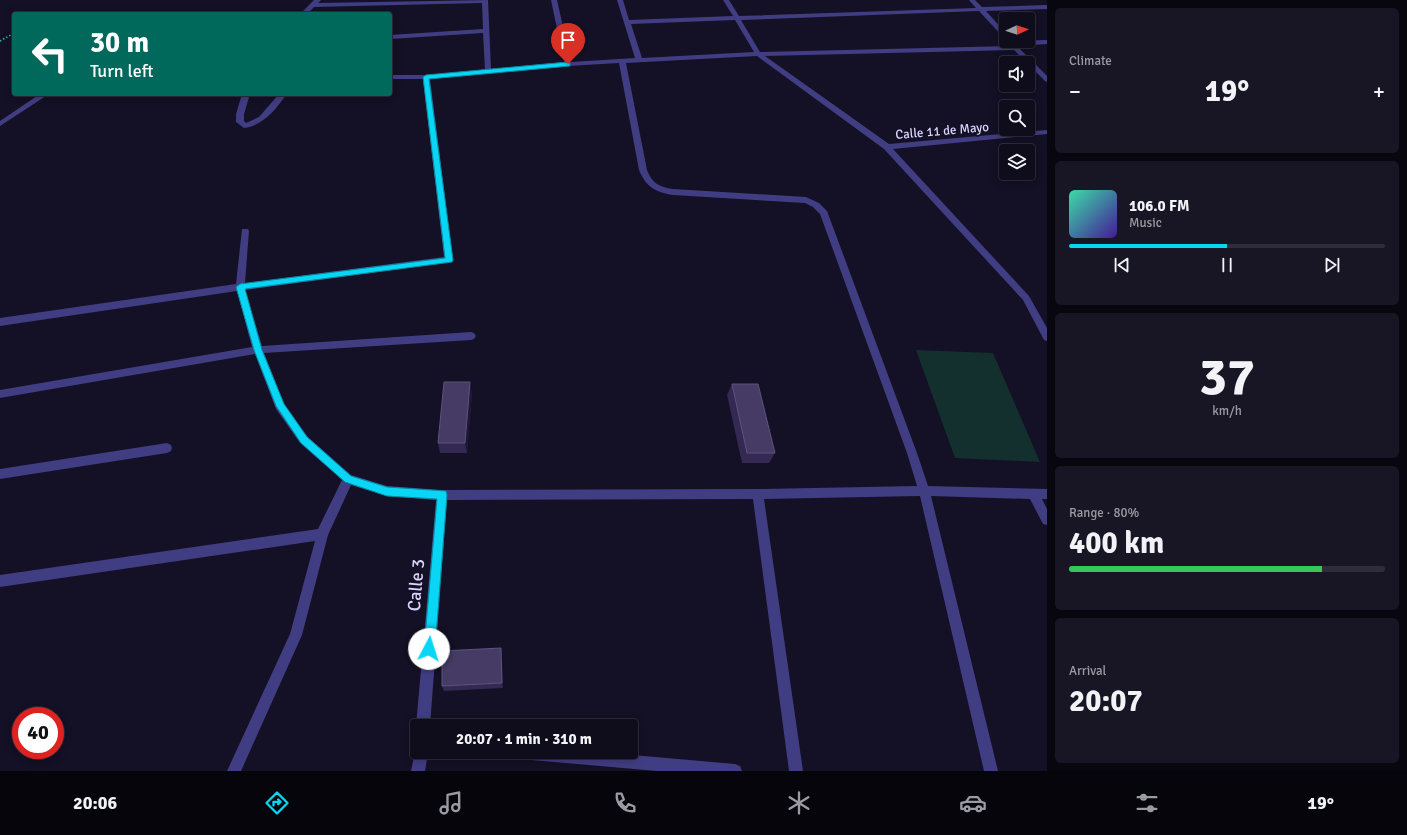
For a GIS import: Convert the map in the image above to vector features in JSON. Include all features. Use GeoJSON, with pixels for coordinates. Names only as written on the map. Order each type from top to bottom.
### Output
{"type":"FeatureCollection","features":[{"type":"Feature","properties":{"kind":"street"},"geometry":{"type":"LineString","coordinates":[[554,0],[568,64]]}},
{"type":"Feature","properties":{"kind":"street"},"geometry":{"type":"LineString","coordinates":[[620,0],[639,60]]}},
{"type":"Feature","properties":{"kind":"street"},"geometry":{"type":"LineString","coordinates":[[726,0],[735,18],[758,54],[887,147],[1026,298],[1042,320],[1047,337]]}},
{"type":"Feature","properties":{"kind":"street"},"geometry":{"type":"LineString","coordinates":[[972,0],[999,29]]}},
{"type":"Feature","properties":{"kind":"street"},"geometry":{"type":"LineString","coordinates":[[305,12],[315,2],[485,1],[488,71]]}},
{"type":"Feature","properties":{"kind":"street"},"geometry":{"type":"LineString","coordinates":[[627,22],[1047,7]]}},
{"type":"Feature","properties":{"kind":"street"},"geometry":{"type":"LineString","coordinates":[[392,37],[486,31]]}},
{"type":"Feature","properties":{"kind":"street"},"geometry":{"type":"LineString","coordinates":[[1035,43],[1047,42]]}},
{"type":"Feature","properties":{"kind":"street"},"geometry":{"type":"LineString","coordinates":[[392,77],[426,77],[568,64],[639,60],[999,45]]}},
{"type":"Feature","properties":{"kind":"street"},"geometry":{"type":"LineString","coordinates":[[1017,48],[1047,80]]}},
{"type":"Feature","properties":{"kind":"street"},"geometry":{"type":"LineString","coordinates":[[622,61],[630,92],[643,170],[647,182],[655,188],[673,192],[806,200],[816,205],[824,213],[912,453],[924,491],[991,771]]}},
{"type":"Feature","properties":{"kind":"street"},"geometry":{"type":"LineString","coordinates":[[0,322],[240,287],[450,260],[426,77]]}},
{"type":"Feature","properties":{"kind":"street"},"geometry":{"type":"LineString","coordinates":[[0,124],[42,96]]}},
{"type":"Feature","properties":{"kind":"street"},"geometry":{"type":"LineString","coordinates":[[245,96],[240,114],[240,122],[244,126],[260,121],[281,96]]}},
{"type":"Feature","properties":{"kind":"street","name":"Calle 11 de Mayo"},"geometry":{"type":"LineString","coordinates":[[887,147],[1047,132]]}},
{"type":"Feature","properties":{"kind":"street"},"geometry":{"type":"LineString","coordinates":[[245,231],[240,287],[258,350],[280,406],[304,440],[348,479],[387,491],[442,495],[758,494],[924,491],[1034,495],[1047,494]]}},
{"type":"Feature","properties":{"kind":"street"},"geometry":{"type":"LineString","coordinates":[[0,394],[258,350],[471,336]]}},
{"type":"Feature","properties":{"kind":"street"},"geometry":{"type":"LineString","coordinates":[[0,474],[167,448]]}},
{"type":"Feature","properties":{"kind":"street"},"geometry":{"type":"LineString","coordinates":[[234,771],[296,635],[322,534],[348,479]]}},
{"type":"Feature","properties":{"kind":"street"},"geometry":{"type":"LineString","coordinates":[[758,494],[796,771]]}},
{"type":"Feature","properties":{"kind":"street","name":"Calle 3"},"geometry":{"type":"LineString","coordinates":[[424,719],[442,495]]}},
{"type":"Feature","properties":{"kind":"street"},"geometry":{"type":"LineString","coordinates":[[1034,495],[1047,520]]}},
{"type":"Feature","properties":{"kind":"street"},"geometry":{"type":"LineString","coordinates":[[0,580],[322,534]]}},
{"type":"Feature","properties":{"kind":"street"},"geometry":{"type":"LineString","coordinates":[[418,771],[420,759]]}},
{"type":"Feature","properties":{"kind":"street"},"geometry":{"type":"LineString","coordinates":[[599,759],[735,771]]}},
{"type":"Feature","properties":{"kind":"path"},"geometry":{"type":"LineString","coordinates":[[0,40],[12,34]]}},
{"type":"Feature","properties":{"kind":"green space"},"geometry":{"type":"Polygon","coordinates":[[[916,350],[993,353],[1040,462],[955,458],[916,350]]]}},
{"type":"Feature","properties":{"kind":"building"},"geometry":{"type":"Polygon","coordinates":[[[444,382],[470,382],[465,443],[438,443],[444,382]]]}},
{"type":"Feature","properties":{"kind":"building"},"geometry":{"type":"Polygon","coordinates":[[[732,384],[758,384],[775,453],[747,453],[732,384]]]}},
{"type":"Feature","properties":{"kind":"building"},"geometry":{"type":"Polygon","coordinates":[[[501,648],[502,683],[442,686],[442,651],[501,648]]]}},
{"type":"Feature","properties":{"kind":"route"},"geometry":{"type":"LineString","coordinates":[[429,649],[442,495],[387,491],[348,479],[304,440],[280,406],[258,350],[240,287],[450,260],[426,77],[568,64]]}}]}
